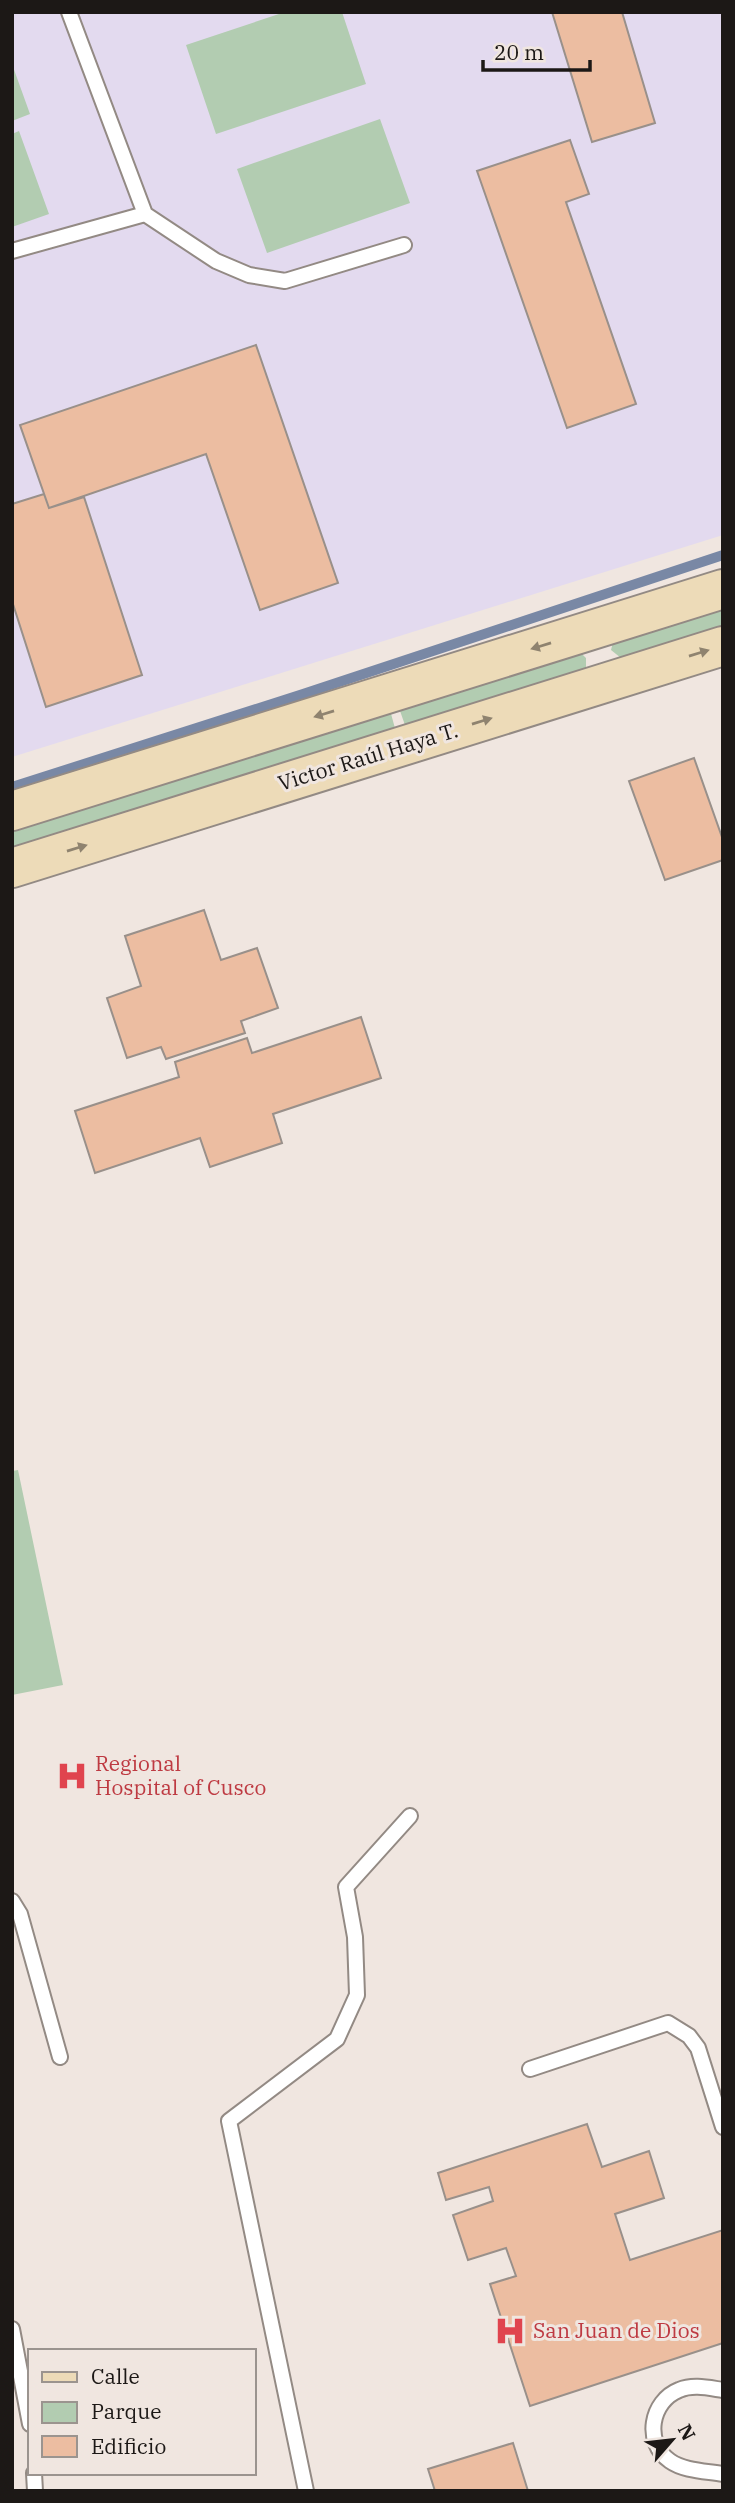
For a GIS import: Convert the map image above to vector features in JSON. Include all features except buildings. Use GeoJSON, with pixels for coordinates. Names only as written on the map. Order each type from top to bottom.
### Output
{"type":"FeatureCollection","features":[{"type":"Feature","properties":{"kind":"street"},"geometry":{"type":"LineString","coordinates":[[12,811],[723,590]]}},
{"type":"Feature","properties":{"kind":"street"},"geometry":{"type":"LineString","coordinates":[[592,630],[607,682]]}},
{"type":"Feature","properties":{"kind":"street","name":"Victor Raúl Haya T."},"geometry":{"type":"LineString","coordinates":[[12,868],[723,646]]}},
{"type":"Feature","properties":{"kind":"lane"},"geometry":{"type":"LineString","coordinates":[[69,12],[145,214],[216,261],[249,275],[285,281],[404,245]]}},
{"type":"Feature","properties":{"kind":"lane"},"geometry":{"type":"LineString","coordinates":[[12,251],[145,214]]}},
{"type":"Feature","properties":{"kind":"lane"},"geometry":{"type":"LineString","coordinates":[[306,2491],[229,2121],[337,2039],[357,1995],[355,1937],[346,1887],[410,1816]]}},
{"type":"Feature","properties":{"kind":"lane"},"geometry":{"type":"LineString","coordinates":[[12,1901],[20,1914],[60,2057]]}},
{"type":"Feature","properties":{"kind":"lane"},"geometry":{"type":"LineString","coordinates":[[530,2069],[668,2023],[689,2036],[698,2048],[723,2127]]}},
{"type":"Feature","properties":{"kind":"lane"},"geometry":{"type":"LineString","coordinates":[[12,2329],[28,2413]]}},
{"type":"Feature","properties":{"kind":"lane"},"geometry":{"type":"LineString","coordinates":[[723,2390],[693,2386],[668,2396],[658,2407],[653,2420],[653,2435],[668,2460],[681,2467],[723,2474]]}},
{"type":"Feature","properties":{"kind":"shaded area"},"geometry":{"type":"Polygon","coordinates":[[[12,12],[723,12],[723,535],[12,757],[12,12]]]}},
{"type":"Feature","properties":{"kind":"green space"},"geometry":{"type":"Polygon","coordinates":[[[285,12],[342,12],[366,84],[216,134],[186,45],[285,12]]]}},
{"type":"Feature","properties":{"kind":"green space"},"geometry":{"type":"Polygon","coordinates":[[[12,64],[30,114],[12,121],[12,64]]]}},
{"type":"Feature","properties":{"kind":"green space"},"geometry":{"type":"Polygon","coordinates":[[[380,119],[410,203],[267,253],[237,169],[380,119]]]}},
{"type":"Feature","properties":{"kind":"green space"},"geometry":{"type":"Polygon","coordinates":[[[19,131],[49,214],[12,227],[12,134],[19,131]]]}},
{"type":"Feature","properties":{"kind":"green space"},"geometry":{"type":"Polygon","coordinates":[[[723,604],[723,626],[621,658],[611,650],[614,638],[723,604]]]}},
{"type":"Feature","properties":{"kind":"green space"},"geometry":{"type":"Polygon","coordinates":[[[579,651],[586,658],[586,668],[406,728],[399,708],[579,651]]]}},
{"type":"Feature","properties":{"kind":"green space"},"geometry":{"type":"Polygon","coordinates":[[[390,710],[396,732],[12,854],[12,830],[390,710]]]}},
{"type":"Feature","properties":{"kind":"green space"},"geometry":{"type":"Polygon","coordinates":[[[18,1470],[63,1685],[12,1695],[12,1471],[18,1470]]]}},
{"type":"Feature","properties":{"kind":"waterway"},"geometry":{"type":"LineString","coordinates":[[12,787],[723,555]]}},
{"type":"Feature","properties":{"kind":"place","name":"Regional Hospital of Cusco"},"geometry":{"type":"Point","coordinates":[72,1776]}},
{"type":"Feature","properties":{"kind":"place","name":"San Juan de Dios"},"geometry":{"type":"Point","coordinates":[510,2331]}}]}
